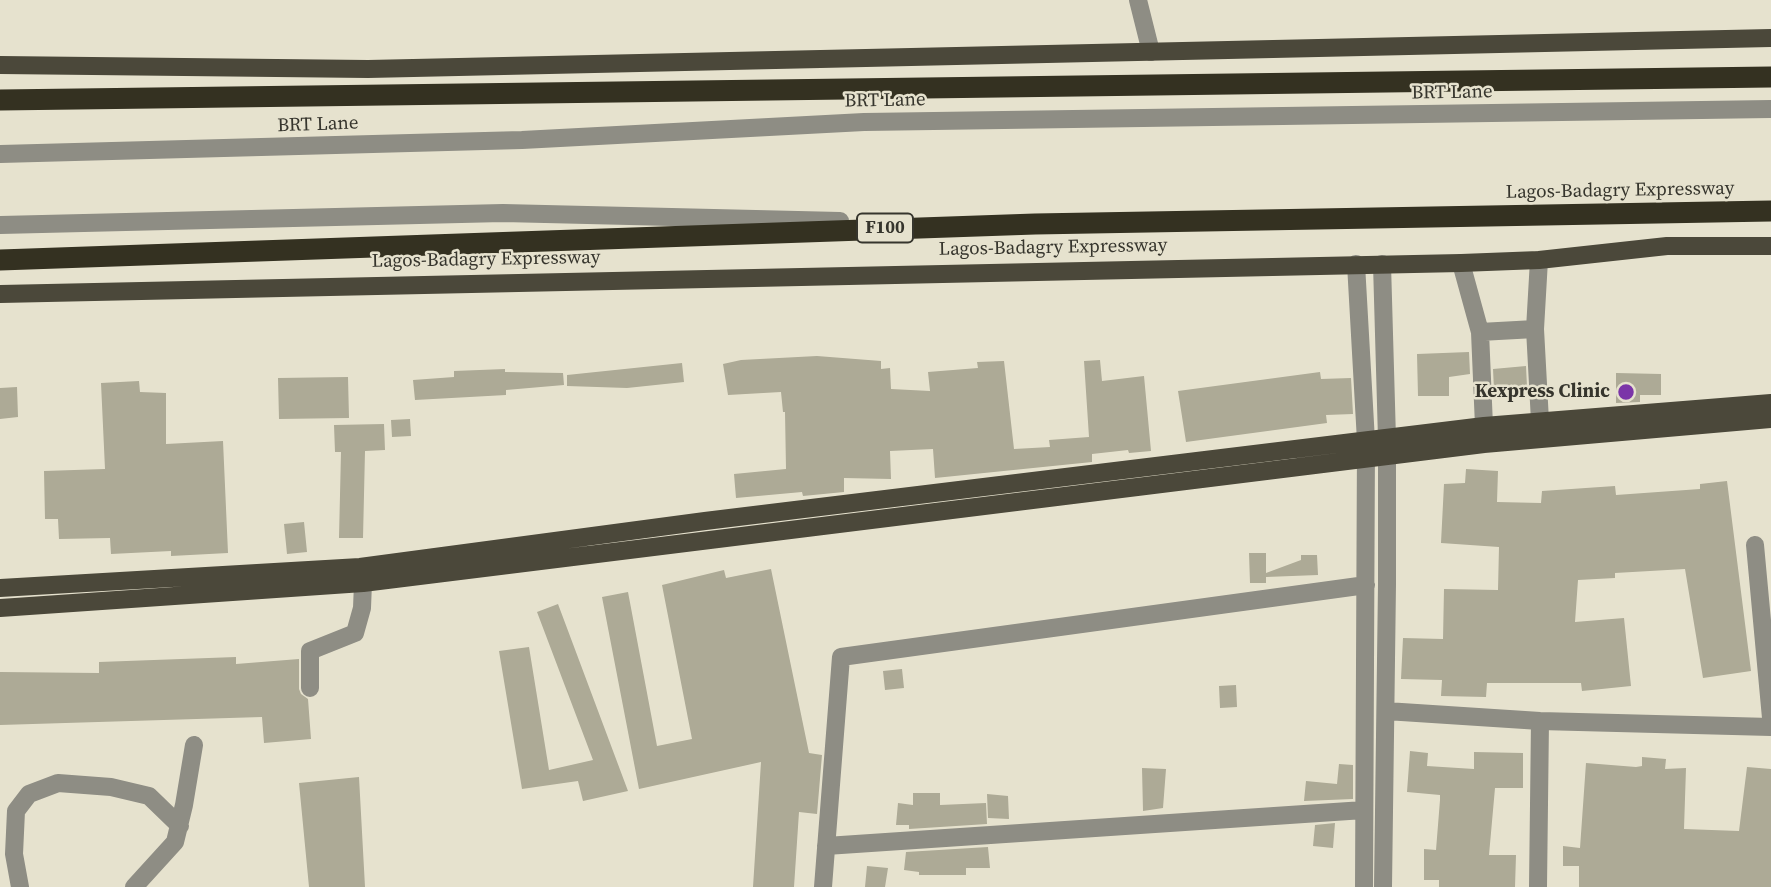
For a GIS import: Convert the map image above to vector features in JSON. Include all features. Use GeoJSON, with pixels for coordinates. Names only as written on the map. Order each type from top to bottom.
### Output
{"type":"FeatureCollection","features":[{"type":"Feature","properties":{"kind":"highway"},"geometry":{"type":"LineString","coordinates":[[0,100],[1771,77]]}},
{"type":"Feature","properties":{"kind":"highway","name":"Lagos-Badagry Expressway"},"geometry":{"type":"LineString","coordinates":[[0,260],[1007,225],[1771,209]]}},
{"type":"Feature","properties":{"kind":"main road"},"geometry":{"type":"LineString","coordinates":[[0,65],[368,69],[1771,37]]}},
{"type":"Feature","properties":{"kind":"main road","name":"Lagos-Badagry Expressway"},"geometry":{"type":"LineString","coordinates":[[0,293],[1461,263],[1539,260],[1667,246],[1771,246]]}},
{"type":"Feature","properties":{"kind":"main road"},"geometry":{"type":"LineString","coordinates":[[1386,448],[1484,426],[1771,403]]}},
{"type":"Feature","properties":{"kind":"main road"},"geometry":{"type":"LineString","coordinates":[[0,588],[360,567],[705,521],[1365,450],[1484,444],[1771,419]]}},
{"type":"Feature","properties":{"kind":"main road"},"geometry":{"type":"LineString","coordinates":[[0,608],[363,583],[1365,450]]}},
{"type":"Feature","properties":{"kind":"street"},"geometry":{"type":"LineString","coordinates":[[1138,0],[1151,52]]}},
{"type":"Feature","properties":{"kind":"street","name":"BRT Lane"},"geometry":{"type":"LineString","coordinates":[[0,154],[508,141],[864,122],[1771,109]]}},
{"type":"Feature","properties":{"kind":"street"},"geometry":{"type":"LineString","coordinates":[[0,225],[503,213],[899,222],[1771,209]]}},
{"type":"Feature","properties":{"kind":"street"},"geometry":{"type":"LineString","coordinates":[[1539,260],[1535,329],[1540,422]]}},
{"type":"Feature","properties":{"kind":"street"},"geometry":{"type":"LineString","coordinates":[[1461,263],[1480,332],[1484,426]]}},
{"type":"Feature","properties":{"kind":"street"},"geometry":{"type":"LineString","coordinates":[[1356,264],[1365,450],[1364,887]]}},
{"type":"Feature","properties":{"kind":"street"},"geometry":{"type":"LineString","coordinates":[[1382,264],[1386,448],[1383,887]]}},
{"type":"Feature","properties":{"kind":"street"},"geometry":{"type":"LineString","coordinates":[[1480,332],[1535,329]]}},
{"type":"Feature","properties":{"kind":"street"},"geometry":{"type":"LineString","coordinates":[[1755,545],[1771,719]]}},
{"type":"Feature","properties":{"kind":"street"},"geometry":{"type":"LineString","coordinates":[[310,688],[310,651],[355,633],[362,608],[363,583]]}},
{"type":"Feature","properties":{"kind":"street"},"geometry":{"type":"LineString","coordinates":[[823,887],[841,657],[1366,585]]}},
{"type":"Feature","properties":{"kind":"street"},"geometry":{"type":"LineString","coordinates":[[1386,711],[1541,721],[1771,727]]}},
{"type":"Feature","properties":{"kind":"street"},"geometry":{"type":"LineString","coordinates":[[1538,887],[1541,721]]}},
{"type":"Feature","properties":{"kind":"street"},"geometry":{"type":"LineString","coordinates":[[134,887],[175,842],[194,746]]}},
{"type":"Feature","properties":{"kind":"street"},"geometry":{"type":"LineString","coordinates":[[20,887],[14,854],[16,811],[29,794],[58,783],[111,787],[149,796],[180,826]]}},
{"type":"Feature","properties":{"kind":"street"},"geometry":{"type":"LineString","coordinates":[[826,846],[1364,810]]}},
{"type":"Feature","properties":{"kind":"building"},"geometry":{"type":"Polygon","coordinates":[[[1469,352],[1470,374],[1449,377],[1449,396],[1418,396],[1417,354],[1469,352]]]}},
{"type":"Feature","properties":{"kind":"building"},"geometry":{"type":"Polygon","coordinates":[[[817,356],[881,361],[881,369],[890,368],[891,389],[930,391],[928,372],[978,368],[977,362],[1004,361],[1014,449],[1050,447],[1049,440],[1089,437],[1084,361],[1100,360],[1102,381],[1144,376],[1151,451],[1129,453],[1128,450],[1092,454],[1092,462],[935,478],[933,449],[890,451],[891,479],[844,478],[844,492],[803,496],[802,492],[736,498],[734,474],[786,469],[785,412],[781,392],[728,395],[723,364],[741,360],[817,356]]]}},
{"type":"Feature","properties":{"kind":"building"},"geometry":{"type":"Polygon","coordinates":[[[682,363],[684,382],[627,388],[567,386],[567,375],[682,363]]]}},
{"type":"Feature","properties":{"kind":"building"},"geometry":{"type":"Polygon","coordinates":[[[1526,366],[1527,387],[1494,390],[1493,369],[1526,366]]]}},
{"type":"Feature","properties":{"kind":"building"},"geometry":{"type":"Polygon","coordinates":[[[505,369],[505,372],[563,373],[564,385],[506,390],[506,395],[415,400],[413,380],[454,377],[454,371],[505,369]]]}},
{"type":"Feature","properties":{"kind":"building"},"geometry":{"type":"Polygon","coordinates":[[[1320,372],[1321,379],[1351,378],[1353,414],[1326,415],[1327,423],[1186,442],[1178,391],[1320,372]]]}},
{"type":"Feature","properties":{"kind":"building"},"geometry":{"type":"Polygon","coordinates":[[[1616,373],[1661,374],[1661,395],[1640,395],[1640,402],[1616,403],[1616,373]]]}},
{"type":"Feature","properties":{"kind":"building"},"geometry":{"type":"Polygon","coordinates":[[[348,377],[349,418],[279,419],[278,378],[348,377]]]}},
{"type":"Feature","properties":{"kind":"building"},"geometry":{"type":"Polygon","coordinates":[[[139,381],[140,392],[166,393],[166,444],[223,441],[228,553],[171,556],[171,551],[111,554],[110,538],[59,539],[58,519],[45,519],[44,471],[105,469],[101,383],[139,381]]]}},
{"type":"Feature","properties":{"kind":"building"},"geometry":{"type":"Polygon","coordinates":[[[17,387],[18,417],[0,419],[0,388],[17,387]]]}},
{"type":"Feature","properties":{"kind":"building"},"geometry":{"type":"Polygon","coordinates":[[[410,419],[411,436],[392,437],[391,420],[410,419]]]}},
{"type":"Feature","properties":{"kind":"building"},"geometry":{"type":"Polygon","coordinates":[[[384,424],[385,450],[365,451],[363,538],[339,538],[341,452],[335,452],[334,425],[384,424]]]}},
{"type":"Feature","properties":{"kind":"building"},"geometry":{"type":"Polygon","coordinates":[[[1466,469],[1498,471],[1497,502],[1541,503],[1542,491],[1615,486],[1616,495],[1700,489],[1700,484],[1727,481],[1751,671],[1703,678],[1685,569],[1615,573],[1615,578],[1578,580],[1575,622],[1624,618],[1631,686],[1582,691],[1581,683],[1487,683],[1486,697],[1441,696],[1442,680],[1401,679],[1403,638],[1443,639],[1444,589],[1498,590],[1499,547],[1441,543],[1444,484],[1465,483],[1466,469]]]}},
{"type":"Feature","properties":{"kind":"building"},"geometry":{"type":"Polygon","coordinates":[[[304,522],[307,552],[287,554],[284,524],[304,522]]]}},
{"type":"Feature","properties":{"kind":"building"},"geometry":{"type":"Polygon","coordinates":[[[1249,553],[1266,553],[1266,573],[1301,560],[1301,555],[1317,555],[1318,575],[1266,577],[1266,583],[1250,583],[1249,553]]]}},
{"type":"Feature","properties":{"kind":"building"},"geometry":{"type":"Polygon","coordinates":[[[771,569],[809,753],[822,755],[817,814],[799,812],[794,887],[753,887],[761,762],[639,789],[602,597],[628,592],[657,746],[692,739],[662,585],[724,570],[726,578],[771,569]]]}},
{"type":"Feature","properties":{"kind":"building"},"geometry":{"type":"Polygon","coordinates":[[[558,604],[628,791],[583,801],[578,781],[522,789],[499,651],[529,647],[549,770],[593,760],[537,612],[558,604]]]}},
{"type":"Feature","properties":{"kind":"building"},"geometry":{"type":"Polygon","coordinates":[[[236,657],[236,664],[299,659],[299,689],[308,699],[311,739],[264,743],[262,717],[0,725],[0,672],[99,673],[99,662],[236,657]]]}},
{"type":"Feature","properties":{"kind":"building"},"geometry":{"type":"Polygon","coordinates":[[[902,669],[904,688],[885,690],[883,671],[902,669]]]}},
{"type":"Feature","properties":{"kind":"building"},"geometry":{"type":"Polygon","coordinates":[[[1236,685],[1237,707],[1220,708],[1219,686],[1236,685]]]}},
{"type":"Feature","properties":{"kind":"building"},"geometry":{"type":"Polygon","coordinates":[[[1410,751],[1428,753],[1427,766],[1474,769],[1474,752],[1523,753],[1523,788],[1495,788],[1489,855],[1516,855],[1515,887],[1439,887],[1439,880],[1424,880],[1424,849],[1436,850],[1440,795],[1407,792],[1410,751]]]}},
{"type":"Feature","properties":{"kind":"building"},"geometry":{"type":"Polygon","coordinates":[[[1642,757],[1666,759],[1665,769],[1686,768],[1684,829],[1739,831],[1747,767],[1771,769],[1771,887],[1579,887],[1579,866],[1563,866],[1563,846],[1580,848],[1586,763],[1636,767],[1642,766],[1642,757]]]}},
{"type":"Feature","properties":{"kind":"building"},"geometry":{"type":"Polygon","coordinates":[[[1339,764],[1353,765],[1353,799],[1304,801],[1306,781],[1337,784],[1339,764]]]}},
{"type":"Feature","properties":{"kind":"building"},"geometry":{"type":"Polygon","coordinates":[[[1142,768],[1166,769],[1163,808],[1143,811],[1142,768]]]}},
{"type":"Feature","properties":{"kind":"building"},"geometry":{"type":"Polygon","coordinates":[[[359,777],[365,887],[309,887],[299,783],[359,777]]]}},
{"type":"Feature","properties":{"kind":"building"},"geometry":{"type":"Polygon","coordinates":[[[913,793],[940,793],[940,805],[986,803],[987,824],[909,829],[909,825],[896,825],[898,803],[913,805],[913,793]]]}},
{"type":"Feature","properties":{"kind":"building"},"geometry":{"type":"Polygon","coordinates":[[[987,794],[1008,796],[1009,819],[988,818],[987,794]]]}},
{"type":"Feature","properties":{"kind":"building"},"geometry":{"type":"Polygon","coordinates":[[[1335,823],[1333,848],[1313,846],[1315,825],[1335,823]]]}},
{"type":"Feature","properties":{"kind":"building"},"geometry":{"type":"Polygon","coordinates":[[[988,847],[990,868],[966,868],[966,875],[919,875],[919,872],[904,870],[906,852],[988,847]]]}},
{"type":"Feature","properties":{"kind":"building"},"geometry":{"type":"Polygon","coordinates":[[[867,866],[888,868],[885,887],[865,887],[867,866]]]}},
{"type":"Feature","properties":{"kind":"place","name":"Kexpress Clinic"},"geometry":{"type":"Point","coordinates":[1626,392]}}]}
